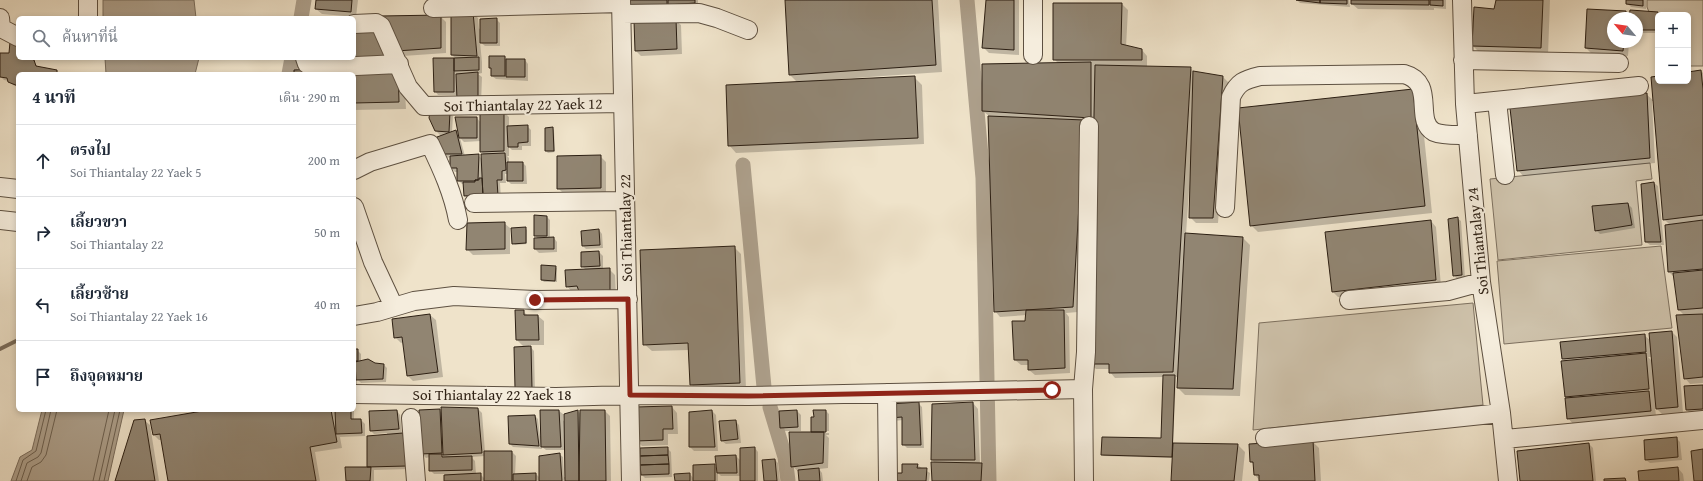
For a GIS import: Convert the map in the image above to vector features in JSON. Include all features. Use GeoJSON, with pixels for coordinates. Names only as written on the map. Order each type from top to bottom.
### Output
{"type":"FeatureCollection","features":[{"type":"Feature","properties":{"kind":"street"},"geometry":{"type":"LineString","coordinates":[[88,0],[88,16]]}},
{"type":"Feature","properties":{"kind":"street"},"geometry":{"type":"LineString","coordinates":[[1032,55],[1033,0]]}},
{"type":"Feature","properties":{"kind":"street","name":"Soi Thiantalay 24"},"geometry":{"type":"LineString","coordinates":[[1462,0],[1465,104],[1481,282],[1505,439],[1508,481]]}},
{"type":"Feature","properties":{"kind":"street"},"geometry":{"type":"LineString","coordinates":[[433,8],[622,6],[699,13],[727,21],[748,30]]}},
{"type":"Feature","properties":{"kind":"street","name":"Soi Thiantalay 22"},"geometry":{"type":"LineString","coordinates":[[622,6],[631,481]]}},
{"type":"Feature","properties":{"kind":"street"},"geometry":{"type":"LineString","coordinates":[[306,60],[307,64],[314,68],[399,64],[381,26],[376,23],[356,24]]}},
{"type":"Feature","properties":{"kind":"street"},"geometry":{"type":"LineString","coordinates":[[0,29],[16,36]]}},
{"type":"Feature","properties":{"kind":"street"},"geometry":{"type":"LineString","coordinates":[[1463,60],[1619,63]]}},
{"type":"Feature","properties":{"kind":"street","name":"Soi Thiantalay 22 Yaek 12"},"geometry":{"type":"LineString","coordinates":[[399,64],[408,86],[424,106],[623,104]]}},
{"type":"Feature","properties":{"kind":"street"},"geometry":{"type":"LineString","coordinates":[[1225,208],[1230,97],[1236,87],[1246,80],[1260,76],[1404,74],[1412,76],[1422,90],[1426,121],[1429,128],[1440,134],[1468,136]]}},
{"type":"Feature","properties":{"kind":"street"},"geometry":{"type":"LineString","coordinates":[[1465,104],[1639,86]]}},
{"type":"Feature","properties":{"kind":"street"},"geometry":{"type":"LineString","coordinates":[[1496,101],[1505,175]]}},
{"type":"Feature","properties":{"kind":"street"},"geometry":{"type":"LineString","coordinates":[[1084,481],[1084,389],[1086,352],[1089,126]]}},
{"type":"Feature","properties":{"kind":"street"},"geometry":{"type":"LineString","coordinates":[[356,169],[370,162],[430,144],[444,173],[455,204],[458,220]]}},
{"type":"Feature","properties":{"kind":"street"},"geometry":{"type":"LineString","coordinates":[[0,187],[16,189]]}},
{"type":"Feature","properties":{"kind":"street"},"geometry":{"type":"LineString","coordinates":[[474,203],[625,201]]}},
{"type":"Feature","properties":{"kind":"street"},"geometry":{"type":"LineString","coordinates":[[356,213],[373,262],[394,307]]}},
{"type":"Feature","properties":{"kind":"street"},"geometry":{"type":"LineString","coordinates":[[0,220],[16,222]]}},
{"type":"Feature","properties":{"kind":"street"},"geometry":{"type":"LineString","coordinates":[[1349,300],[1448,291],[1481,282]]}},
{"type":"Feature","properties":{"kind":"street"},"geometry":{"type":"LineString","coordinates":[[356,316],[414,301],[454,296],[535,300],[628,299]]}},
{"type":"Feature","properties":{"kind":"street","name":"Soi Thiantalay 22 Yaek 18"},"geometry":{"type":"LineString","coordinates":[[356,394],[556,397],[630,395],[748,396],[1084,389]]}},
{"type":"Feature","properties":{"kind":"street"},"geometry":{"type":"LineString","coordinates":[[887,393],[888,481]]}},
{"type":"Feature","properties":{"kind":"street"},"geometry":{"type":"LineString","coordinates":[[1265,438],[1501,413]]}},
{"type":"Feature","properties":{"kind":"street"},"geometry":{"type":"LineString","coordinates":[[411,418],[416,481]]}},
{"type":"Feature","properties":{"kind":"street"},"geometry":{"type":"LineString","coordinates":[[1505,439],[1703,420]]}},
{"type":"Feature","properties":{"kind":"shaded area"},"geometry":{"type":"Polygon","coordinates":[[[1647,0],[1703,0],[1703,66],[1691,66],[1691,12],[1655,12],[1655,27],[1647,7],[1647,0]]]}},
{"type":"Feature","properties":{"kind":"shaded area"},"geometry":{"type":"Polygon","coordinates":[[[1650,163],[1652,179],[1636,181],[1642,245],[1498,260],[1490,179],[1650,163]]]}},
{"type":"Feature","properties":{"kind":"shaded area"},"geometry":{"type":"Polygon","coordinates":[[[1661,246],[1672,328],[1504,344],[1497,261],[1661,246]]]}},
{"type":"Feature","properties":{"kind":"shaded area"},"geometry":{"type":"Polygon","coordinates":[[[1473,303],[1483,405],[1253,430],[1259,323],[1473,303]]]}},
{"type":"Feature","properties":{"kind":"water"},"geometry":{"type":"Polygon","coordinates":[[[103,0],[194,0],[196,16],[103,16],[103,0]]]}},
{"type":"Feature","properties":{"kind":"water"},"geometry":{"type":"Polygon","coordinates":[[[105,60],[198,60],[196,72],[106,72],[105,60]]]}},
{"type":"Feature","properties":{"kind":"water"},"geometry":{"type":"Polygon","coordinates":[[[42,412],[124,412],[108,481],[11,481],[20,457],[32,450],[42,412]]]}},
{"type":"Feature","properties":{"kind":"building"},"geometry":{"type":"Polygon","coordinates":[[[316,0],[352,0],[351,12],[315,9],[316,0]]]}},
{"type":"Feature","properties":{"kind":"building"},"geometry":{"type":"Polygon","coordinates":[[[630,0],[667,0],[667,5],[630,8],[630,0]]]}},
{"type":"Feature","properties":{"kind":"building"},"geometry":{"type":"Polygon","coordinates":[[[668,0],[695,0],[695,3],[668,5],[668,0]]]}},
{"type":"Feature","properties":{"kind":"building"},"geometry":{"type":"Polygon","coordinates":[[[785,0],[932,0],[936,65],[789,75],[785,0]]]}},
{"type":"Feature","properties":{"kind":"building"},"geometry":{"type":"Polygon","coordinates":[[[986,0],[1014,0],[1014,50],[982,48],[986,0]]]}},
{"type":"Feature","properties":{"kind":"building"},"geometry":{"type":"Polygon","coordinates":[[[1296,0],[1320,0],[1320,3],[1296,0]]]}},
{"type":"Feature","properties":{"kind":"building"},"geometry":{"type":"Polygon","coordinates":[[[1320,0],[1347,0],[1347,4],[1320,3],[1320,0]]]}},
{"type":"Feature","properties":{"kind":"building"},"geometry":{"type":"Polygon","coordinates":[[[1351,0],[1429,0],[1429,5],[1351,4],[1351,0]]]}},
{"type":"Feature","properties":{"kind":"building"},"geometry":{"type":"Polygon","coordinates":[[[1430,0],[1443,0],[1443,6],[1430,5],[1430,0]]]}},
{"type":"Feature","properties":{"kind":"building"},"geometry":{"type":"Polygon","coordinates":[[[1496,0],[1543,0],[1541,48],[1472,46],[1474,7],[1494,9],[1496,0]]]}},
{"type":"Feature","properties":{"kind":"building"},"geometry":{"type":"Polygon","coordinates":[[[1626,0],[1643,0],[1643,6],[1626,4],[1626,0]]]}},
{"type":"Feature","properties":{"kind":"building"},"geometry":{"type":"Polygon","coordinates":[[[1053,3],[1122,3],[1121,44],[1142,49],[1142,60],[1053,60],[1053,3]]]}},
{"type":"Feature","properties":{"kind":"building"},"geometry":{"type":"Polygon","coordinates":[[[1587,9],[1626,11],[1607,12],[1607,48],[1623,48],[1623,51],[1585,48],[1587,9]]]}},
{"type":"Feature","properties":{"kind":"building"},"geometry":{"type":"Polygon","coordinates":[[[1630,10],[1658,12],[1655,12],[1655,30],[1643,30],[1643,12],[1630,12],[1630,10]]]}},
{"type":"Feature","properties":{"kind":"building"},"geometry":{"type":"Polygon","coordinates":[[[473,12],[477,56],[451,55],[451,14],[473,12]]]}},
{"type":"Feature","properties":{"kind":"building"},"geometry":{"type":"Polygon","coordinates":[[[441,15],[441,48],[396,51],[380,16],[441,15]]]}},
{"type":"Feature","properties":{"kind":"building"},"geometry":{"type":"Polygon","coordinates":[[[497,18],[497,43],[480,43],[480,19],[497,18]]]}},
{"type":"Feature","properties":{"kind":"building"},"geometry":{"type":"Polygon","coordinates":[[[676,19],[677,49],[635,51],[634,21],[676,19]]]}},
{"type":"Feature","properties":{"kind":"building"},"geometry":{"type":"Polygon","coordinates":[[[382,29],[387,64],[311,63],[311,60],[356,60],[356,30],[382,29]]]}},
{"type":"Feature","properties":{"kind":"building"},"geometry":{"type":"Polygon","coordinates":[[[10,42],[16,43],[16,60],[34,60],[36,66],[57,70],[57,72],[16,72],[16,85],[8,82],[7,78],[0,77],[0,53],[9,53],[10,42]]]}},
{"type":"Feature","properties":{"kind":"building"},"geometry":{"type":"Polygon","coordinates":[[[489,56],[505,56],[505,76],[491,76],[489,56]]]}},
{"type":"Feature","properties":{"kind":"building"},"geometry":{"type":"Polygon","coordinates":[[[479,57],[479,70],[454,71],[454,58],[479,57]]]}},
{"type":"Feature","properties":{"kind":"building"},"geometry":{"type":"Polygon","coordinates":[[[433,58],[454,58],[454,92],[434,92],[433,58]]]}},
{"type":"Feature","properties":{"kind":"building"},"geometry":{"type":"Polygon","coordinates":[[[506,59],[525,59],[525,77],[506,77],[506,59]]]}},
{"type":"Feature","properties":{"kind":"building"},"geometry":{"type":"Polygon","coordinates":[[[1091,62],[1091,118],[982,111],[982,64],[1091,62]]]}},
{"type":"Feature","properties":{"kind":"building"},"geometry":{"type":"Polygon","coordinates":[[[398,65],[399,102],[356,103],[356,72],[294,72],[294,70],[398,65]]]}},
{"type":"Feature","properties":{"kind":"building"},"geometry":{"type":"Polygon","coordinates":[[[1095,65],[1191,67],[1173,372],[1109,373],[1109,364],[1089,364],[1095,65]]]}},
{"type":"Feature","properties":{"kind":"building"},"geometry":{"type":"Polygon","coordinates":[[[1701,70],[1703,89],[1703,215],[1663,220],[1651,77],[1655,76],[1655,84],[1691,84],[1691,72],[1701,70]]]}},
{"type":"Feature","properties":{"kind":"building"},"geometry":{"type":"Polygon","coordinates":[[[1193,71],[1223,76],[1213,218],[1189,218],[1193,71]]]}},
{"type":"Feature","properties":{"kind":"building"},"geometry":{"type":"Polygon","coordinates":[[[478,72],[478,101],[457,100],[456,74],[478,72]]]}},
{"type":"Feature","properties":{"kind":"building"},"geometry":{"type":"Polygon","coordinates":[[[915,76],[918,138],[728,146],[726,85],[915,76]]]}},
{"type":"Feature","properties":{"kind":"building"},"geometry":{"type":"Polygon","coordinates":[[[1413,89],[1425,206],[1250,226],[1238,108],[1413,89]]]}},
{"type":"Feature","properties":{"kind":"building"},"geometry":{"type":"Polygon","coordinates":[[[1647,93],[1650,158],[1517,171],[1510,108],[1647,93]]]}},
{"type":"Feature","properties":{"kind":"building"},"geometry":{"type":"Polygon","coordinates":[[[430,111],[450,112],[449,132],[435,131],[429,118],[430,111]]]}},
{"type":"Feature","properties":{"kind":"building"},"geometry":{"type":"Polygon","coordinates":[[[480,111],[504,111],[504,151],[480,152],[480,111]]]}},
{"type":"Feature","properties":{"kind":"building"},"geometry":{"type":"Polygon","coordinates":[[[988,116],[1084,120],[1073,307],[994,312],[988,116]]]}},
{"type":"Feature","properties":{"kind":"building"},"geometry":{"type":"Polygon","coordinates":[[[455,117],[477,117],[477,138],[459,138],[455,117]]]}},
{"type":"Feature","properties":{"kind":"building"},"geometry":{"type":"Polygon","coordinates":[[[528,125],[528,142],[518,143],[518,147],[508,147],[507,126],[528,125]]]}},
{"type":"Feature","properties":{"kind":"building"},"geometry":{"type":"Polygon","coordinates":[[[553,127],[554,151],[545,151],[545,128],[553,127]]]}},
{"type":"Feature","properties":{"kind":"building"},"geometry":{"type":"Polygon","coordinates":[[[456,130],[462,154],[443,154],[437,137],[456,130]]]}},
{"type":"Feature","properties":{"kind":"building"},"geometry":{"type":"Polygon","coordinates":[[[505,153],[506,170],[502,171],[502,180],[497,180],[498,196],[483,197],[481,154],[505,153]]]}},
{"type":"Feature","properties":{"kind":"building"},"geometry":{"type":"Polygon","coordinates":[[[479,154],[478,180],[457,181],[457,168],[450,168],[450,156],[479,154]]]}},
{"type":"Feature","properties":{"kind":"building"},"geometry":{"type":"Polygon","coordinates":[[[601,155],[601,188],[557,189],[557,156],[601,155]]]}},
{"type":"Feature","properties":{"kind":"building"},"geometry":{"type":"Polygon","coordinates":[[[507,162],[523,162],[523,181],[507,181],[507,162]]]}},
{"type":"Feature","properties":{"kind":"building"},"geometry":{"type":"Polygon","coordinates":[[[479,178],[482,178],[483,195],[464,196],[463,182],[475,182],[475,180],[479,180],[479,178]]]}},
{"type":"Feature","properties":{"kind":"building"},"geometry":{"type":"Polygon","coordinates":[[[1654,182],[1661,242],[1645,242],[1641,184],[1654,182]]]}},
{"type":"Feature","properties":{"kind":"building"},"geometry":{"type":"Polygon","coordinates":[[[1628,203],[1632,225],[1595,231],[1592,206],[1628,203]]]}},
{"type":"Feature","properties":{"kind":"building"},"geometry":{"type":"Polygon","coordinates":[[[534,215],[547,216],[547,236],[534,236],[534,215]]]}},
{"type":"Feature","properties":{"kind":"building"},"geometry":{"type":"Polygon","coordinates":[[[1458,217],[1462,275],[1453,276],[1448,219],[1458,217]]]}},
{"type":"Feature","properties":{"kind":"building"},"geometry":{"type":"Polygon","coordinates":[[[1431,220],[1436,280],[1332,292],[1325,232],[1431,220]]]}},
{"type":"Feature","properties":{"kind":"building"},"geometry":{"type":"Polygon","coordinates":[[[1703,220],[1703,269],[1668,272],[1665,225],[1703,220]]]}},
{"type":"Feature","properties":{"kind":"building"},"geometry":{"type":"Polygon","coordinates":[[[505,222],[505,249],[466,250],[467,223],[505,222]]]}},
{"type":"Feature","properties":{"kind":"building"},"geometry":{"type":"Polygon","coordinates":[[[526,227],[526,243],[512,244],[511,228],[526,227]]]}},
{"type":"Feature","properties":{"kind":"building"},"geometry":{"type":"Polygon","coordinates":[[[599,229],[600,245],[582,246],[581,231],[599,229]]]}},
{"type":"Feature","properties":{"kind":"building"},"geometry":{"type":"Polygon","coordinates":[[[1185,233],[1243,237],[1233,389],[1177,388],[1185,233]]]}},
{"type":"Feature","properties":{"kind":"building"},"geometry":{"type":"Polygon","coordinates":[[[554,237],[554,249],[534,249],[534,238],[554,237]]]}},
{"type":"Feature","properties":{"kind":"building"},"geometry":{"type":"Polygon","coordinates":[[[735,246],[740,383],[690,385],[688,343],[643,345],[640,250],[735,246]]]}},
{"type":"Feature","properties":{"kind":"building"},"geometry":{"type":"Polygon","coordinates":[[[599,251],[600,266],[581,267],[581,252],[599,251]]]}},
{"type":"Feature","properties":{"kind":"building"},"geometry":{"type":"Polygon","coordinates":[[[541,265],[556,266],[555,281],[541,280],[541,265]]]}},
{"type":"Feature","properties":{"kind":"building"},"geometry":{"type":"Polygon","coordinates":[[[610,268],[610,292],[580,294],[577,286],[566,287],[565,270],[610,268]]]}},
{"type":"Feature","properties":{"kind":"building"},"geometry":{"type":"Polygon","coordinates":[[[1703,270],[1703,308],[1678,310],[1673,273],[1703,270]]]}},
{"type":"Feature","properties":{"kind":"building"},"geometry":{"type":"Polygon","coordinates":[[[515,310],[524,310],[524,315],[538,315],[539,340],[516,340],[515,310]]]}},
{"type":"Feature","properties":{"kind":"building"},"geometry":{"type":"Polygon","coordinates":[[[1026,310],[1064,310],[1065,368],[1028,370],[1028,360],[1014,360],[1012,321],[1025,321],[1026,310]]]}},
{"type":"Feature","properties":{"kind":"building"},"geometry":{"type":"Polygon","coordinates":[[[430,314],[438,372],[407,376],[402,337],[394,338],[392,319],[430,314]]]}},
{"type":"Feature","properties":{"kind":"building"},"geometry":{"type":"Polygon","coordinates":[[[1703,314],[1703,377],[1684,379],[1676,315],[1703,314]]]}},
{"type":"Feature","properties":{"kind":"building"},"geometry":{"type":"Polygon","coordinates":[[[1672,331],[1678,407],[1656,409],[1649,333],[1672,331]]]}},
{"type":"Feature","properties":{"kind":"building"},"geometry":{"type":"Polygon","coordinates":[[[1645,334],[1646,352],[1562,359],[1560,342],[1645,334]]]}},
{"type":"Feature","properties":{"kind":"building"},"geometry":{"type":"Polygon","coordinates":[[[531,346],[532,389],[515,388],[514,347],[531,346]]]}},
{"type":"Feature","properties":{"kind":"building"},"geometry":{"type":"Polygon","coordinates":[[[356,349],[358,349],[358,361],[356,361],[356,349]]]}},
{"type":"Feature","properties":{"kind":"building"},"geometry":{"type":"Polygon","coordinates":[[[1646,353],[1649,389],[1565,397],[1561,361],[1646,353]]]}},
{"type":"Feature","properties":{"kind":"building"},"geometry":{"type":"Polygon","coordinates":[[[368,359],[375,363],[384,364],[383,379],[356,380],[356,362],[368,359]]]}},
{"type":"Feature","properties":{"kind":"building"},"geometry":{"type":"Polygon","coordinates":[[[1163,375],[1175,375],[1172,457],[1101,455],[1102,437],[1161,438],[1163,375]]]}},
{"type":"Feature","properties":{"kind":"building"},"geometry":{"type":"Polygon","coordinates":[[[1703,385],[1703,409],[1686,410],[1684,386],[1703,385]]]}},
{"type":"Feature","properties":{"kind":"building"},"geometry":{"type":"Polygon","coordinates":[[[1649,391],[1651,411],[1567,419],[1565,398],[1649,391]]]}},
{"type":"Feature","properties":{"kind":"building"},"geometry":{"type":"Polygon","coordinates":[[[919,402],[921,445],[902,445],[902,417],[890,418],[890,404],[919,402]]]}},
{"type":"Feature","properties":{"kind":"building"},"geometry":{"type":"Polygon","coordinates":[[[973,402],[975,460],[931,460],[932,404],[973,402]]]}},
{"type":"Feature","properties":{"kind":"building"},"geometry":{"type":"Polygon","coordinates":[[[672,406],[673,429],[663,429],[663,440],[636,441],[635,407],[672,406]]]}},
{"type":"Feature","properties":{"kind":"building"},"geometry":{"type":"Polygon","coordinates":[[[441,407],[478,408],[482,453],[443,455],[441,407]]]}},
{"type":"Feature","properties":{"kind":"building"},"geometry":{"type":"Polygon","coordinates":[[[440,409],[442,453],[421,454],[419,410],[440,409]]]}},
{"type":"Feature","properties":{"kind":"building"},"geometry":{"type":"Polygon","coordinates":[[[397,410],[399,429],[370,431],[369,411],[397,410]]]}},
{"type":"Feature","properties":{"kind":"building"},"geometry":{"type":"Polygon","coordinates":[[[540,410],[559,410],[561,447],[541,447],[540,410]]]}},
{"type":"Feature","properties":{"kind":"building"},"geometry":{"type":"Polygon","coordinates":[[[578,410],[579,481],[565,481],[564,414],[578,410]]]}},
{"type":"Feature","properties":{"kind":"building"},"geometry":{"type":"Polygon","coordinates":[[[580,410],[605,410],[606,481],[579,481],[580,410]]]}},
{"type":"Feature","properties":{"kind":"building"},"geometry":{"type":"Polygon","coordinates":[[[712,410],[715,447],[689,447],[689,412],[712,410]]]}},
{"type":"Feature","properties":{"kind":"building"},"geometry":{"type":"Polygon","coordinates":[[[797,410],[798,427],[780,428],[779,411],[797,410]]]}},
{"type":"Feature","properties":{"kind":"building"},"geometry":{"type":"Polygon","coordinates":[[[813,410],[826,410],[826,432],[811,432],[811,417],[814,417],[813,410]]]}},
{"type":"Feature","properties":{"kind":"building"},"geometry":{"type":"Polygon","coordinates":[[[196,412],[331,412],[337,442],[310,447],[316,481],[168,481],[160,434],[153,435],[150,420],[196,412]]]}},
{"type":"Feature","properties":{"kind":"building"},"geometry":{"type":"Polygon","coordinates":[[[335,412],[351,412],[351,419],[361,419],[362,433],[336,434],[335,412]]]}},
{"type":"Feature","properties":{"kind":"building"},"geometry":{"type":"Polygon","coordinates":[[[535,415],[539,446],[509,444],[508,416],[535,415]]]}},
{"type":"Feature","properties":{"kind":"building"},"geometry":{"type":"Polygon","coordinates":[[[145,419],[155,481],[115,481],[134,420],[145,419]]]}},
{"type":"Feature","properties":{"kind":"building"},"geometry":{"type":"Polygon","coordinates":[[[736,420],[738,439],[721,441],[719,421],[736,420]]]}},
{"type":"Feature","properties":{"kind":"building"},"geometry":{"type":"Polygon","coordinates":[[[789,432],[824,432],[823,463],[791,467],[789,432]]]}},
{"type":"Feature","properties":{"kind":"building"},"geometry":{"type":"Polygon","coordinates":[[[403,433],[407,466],[367,467],[367,436],[403,433]]]}},
{"type":"Feature","properties":{"kind":"building"},"geometry":{"type":"Polygon","coordinates":[[[1677,437],[1678,457],[1645,460],[1644,440],[1677,437]]]}},
{"type":"Feature","properties":{"kind":"building"},"geometry":{"type":"Polygon","coordinates":[[[1313,440],[1315,481],[1259,481],[1259,475],[1254,475],[1253,462],[1250,462],[1249,444],[1313,440]]]}},
{"type":"Feature","properties":{"kind":"building"},"geometry":{"type":"Polygon","coordinates":[[[1173,443],[1238,444],[1234,481],[1171,481],[1173,443]]]}},
{"type":"Feature","properties":{"kind":"building"},"geometry":{"type":"Polygon","coordinates":[[[1589,443],[1593,481],[1520,481],[1517,451],[1589,443]]]}},
{"type":"Feature","properties":{"kind":"building"},"geometry":{"type":"Polygon","coordinates":[[[668,447],[668,455],[640,456],[640,448],[668,447]]]}},
{"type":"Feature","properties":{"kind":"building"},"geometry":{"type":"Polygon","coordinates":[[[755,447],[755,481],[740,481],[740,448],[755,447]]]}},
{"type":"Feature","properties":{"kind":"building"},"geometry":{"type":"Polygon","coordinates":[[[1703,449],[1703,481],[1694,481],[1691,451],[1703,449]]]}},
{"type":"Feature","properties":{"kind":"building"},"geometry":{"type":"Polygon","coordinates":[[[484,451],[512,451],[512,481],[484,481],[484,451]]]}},
{"type":"Feature","properties":{"kind":"building"},"geometry":{"type":"Polygon","coordinates":[[[560,453],[562,481],[539,481],[539,456],[560,453]]]}},
{"type":"Feature","properties":{"kind":"building"},"geometry":{"type":"Polygon","coordinates":[[[429,454],[442,454],[442,457],[472,456],[472,470],[429,471],[429,454]]]}},
{"type":"Feature","properties":{"kind":"building"},"geometry":{"type":"Polygon","coordinates":[[[668,455],[669,464],[640,465],[640,456],[668,455]]]}},
{"type":"Feature","properties":{"kind":"building"},"geometry":{"type":"Polygon","coordinates":[[[736,455],[737,473],[717,473],[715,456],[736,455]]]}},
{"type":"Feature","properties":{"kind":"building"},"geometry":{"type":"Polygon","coordinates":[[[775,459],[777,481],[764,481],[762,460],[775,459]]]}},
{"type":"Feature","properties":{"kind":"building"},"geometry":{"type":"Polygon","coordinates":[[[931,462],[982,463],[981,481],[932,481],[931,462]]]}},
{"type":"Feature","properties":{"kind":"building"},"geometry":{"type":"Polygon","coordinates":[[[669,464],[669,474],[641,475],[640,465],[669,464]]]}},
{"type":"Feature","properties":{"kind":"building"},"geometry":{"type":"Polygon","coordinates":[[[715,464],[715,481],[693,481],[693,465],[715,464]]]}},
{"type":"Feature","properties":{"kind":"building"},"geometry":{"type":"Polygon","coordinates":[[[902,464],[918,464],[917,468],[927,468],[926,481],[897,481],[897,473],[902,473],[902,464]]]}},
{"type":"Feature","properties":{"kind":"building"},"geometry":{"type":"Polygon","coordinates":[[[345,467],[371,467],[370,481],[346,481],[345,467]]]}},
{"type":"Feature","properties":{"kind":"building"},"geometry":{"type":"Polygon","coordinates":[[[1678,467],[1679,481],[1639,481],[1638,471],[1678,467]]]}},
{"type":"Feature","properties":{"kind":"building"},"geometry":{"type":"Polygon","coordinates":[[[819,468],[820,481],[799,481],[798,470],[819,468]]]}},
{"type":"Feature","properties":{"kind":"building"},"geometry":{"type":"Polygon","coordinates":[[[481,473],[481,481],[444,481],[444,475],[481,473]]]}},
{"type":"Feature","properties":{"kind":"building"},"geometry":{"type":"Polygon","coordinates":[[[536,473],[536,481],[513,481],[513,474],[536,473]]]}},
{"type":"Feature","properties":{"kind":"building"},"geometry":{"type":"Polygon","coordinates":[[[690,473],[690,481],[675,481],[674,474],[690,473]]]}},
{"type":"Feature","properties":{"kind":"building"},"geometry":{"type":"Polygon","coordinates":[[[1625,478],[1626,481],[1604,481],[1604,479],[1625,478]]]}},
{"type":"Feature","properties":{"kind":"waterway"},"geometry":{"type":"LineString","coordinates":[[301,16],[304,0]]}},
{"type":"Feature","properties":{"kind":"waterway"},"geometry":{"type":"LineString","coordinates":[[967,0],[983,178],[989,481]]}},
{"type":"Feature","properties":{"kind":"waterway"},"geometry":{"type":"LineString","coordinates":[[289,72],[292,60]]}},
{"type":"Feature","properties":{"kind":"waterway"},"geometry":{"type":"LineString","coordinates":[[743,165],[764,387]]}},
{"type":"Feature","properties":{"kind":"waterway"},"geometry":{"type":"LineString","coordinates":[[0,349],[16,341]]}},
{"type":"Feature","properties":{"kind":"waterway"},"geometry":{"type":"LineString","coordinates":[[770,407],[785,457],[788,481]]}},
{"type":"Feature","properties":{"kind":"route"},"geometry":{"type":"LineString","coordinates":[[535,300],[628,299],[630,395],[748,396],[1052,390]]}}]}
